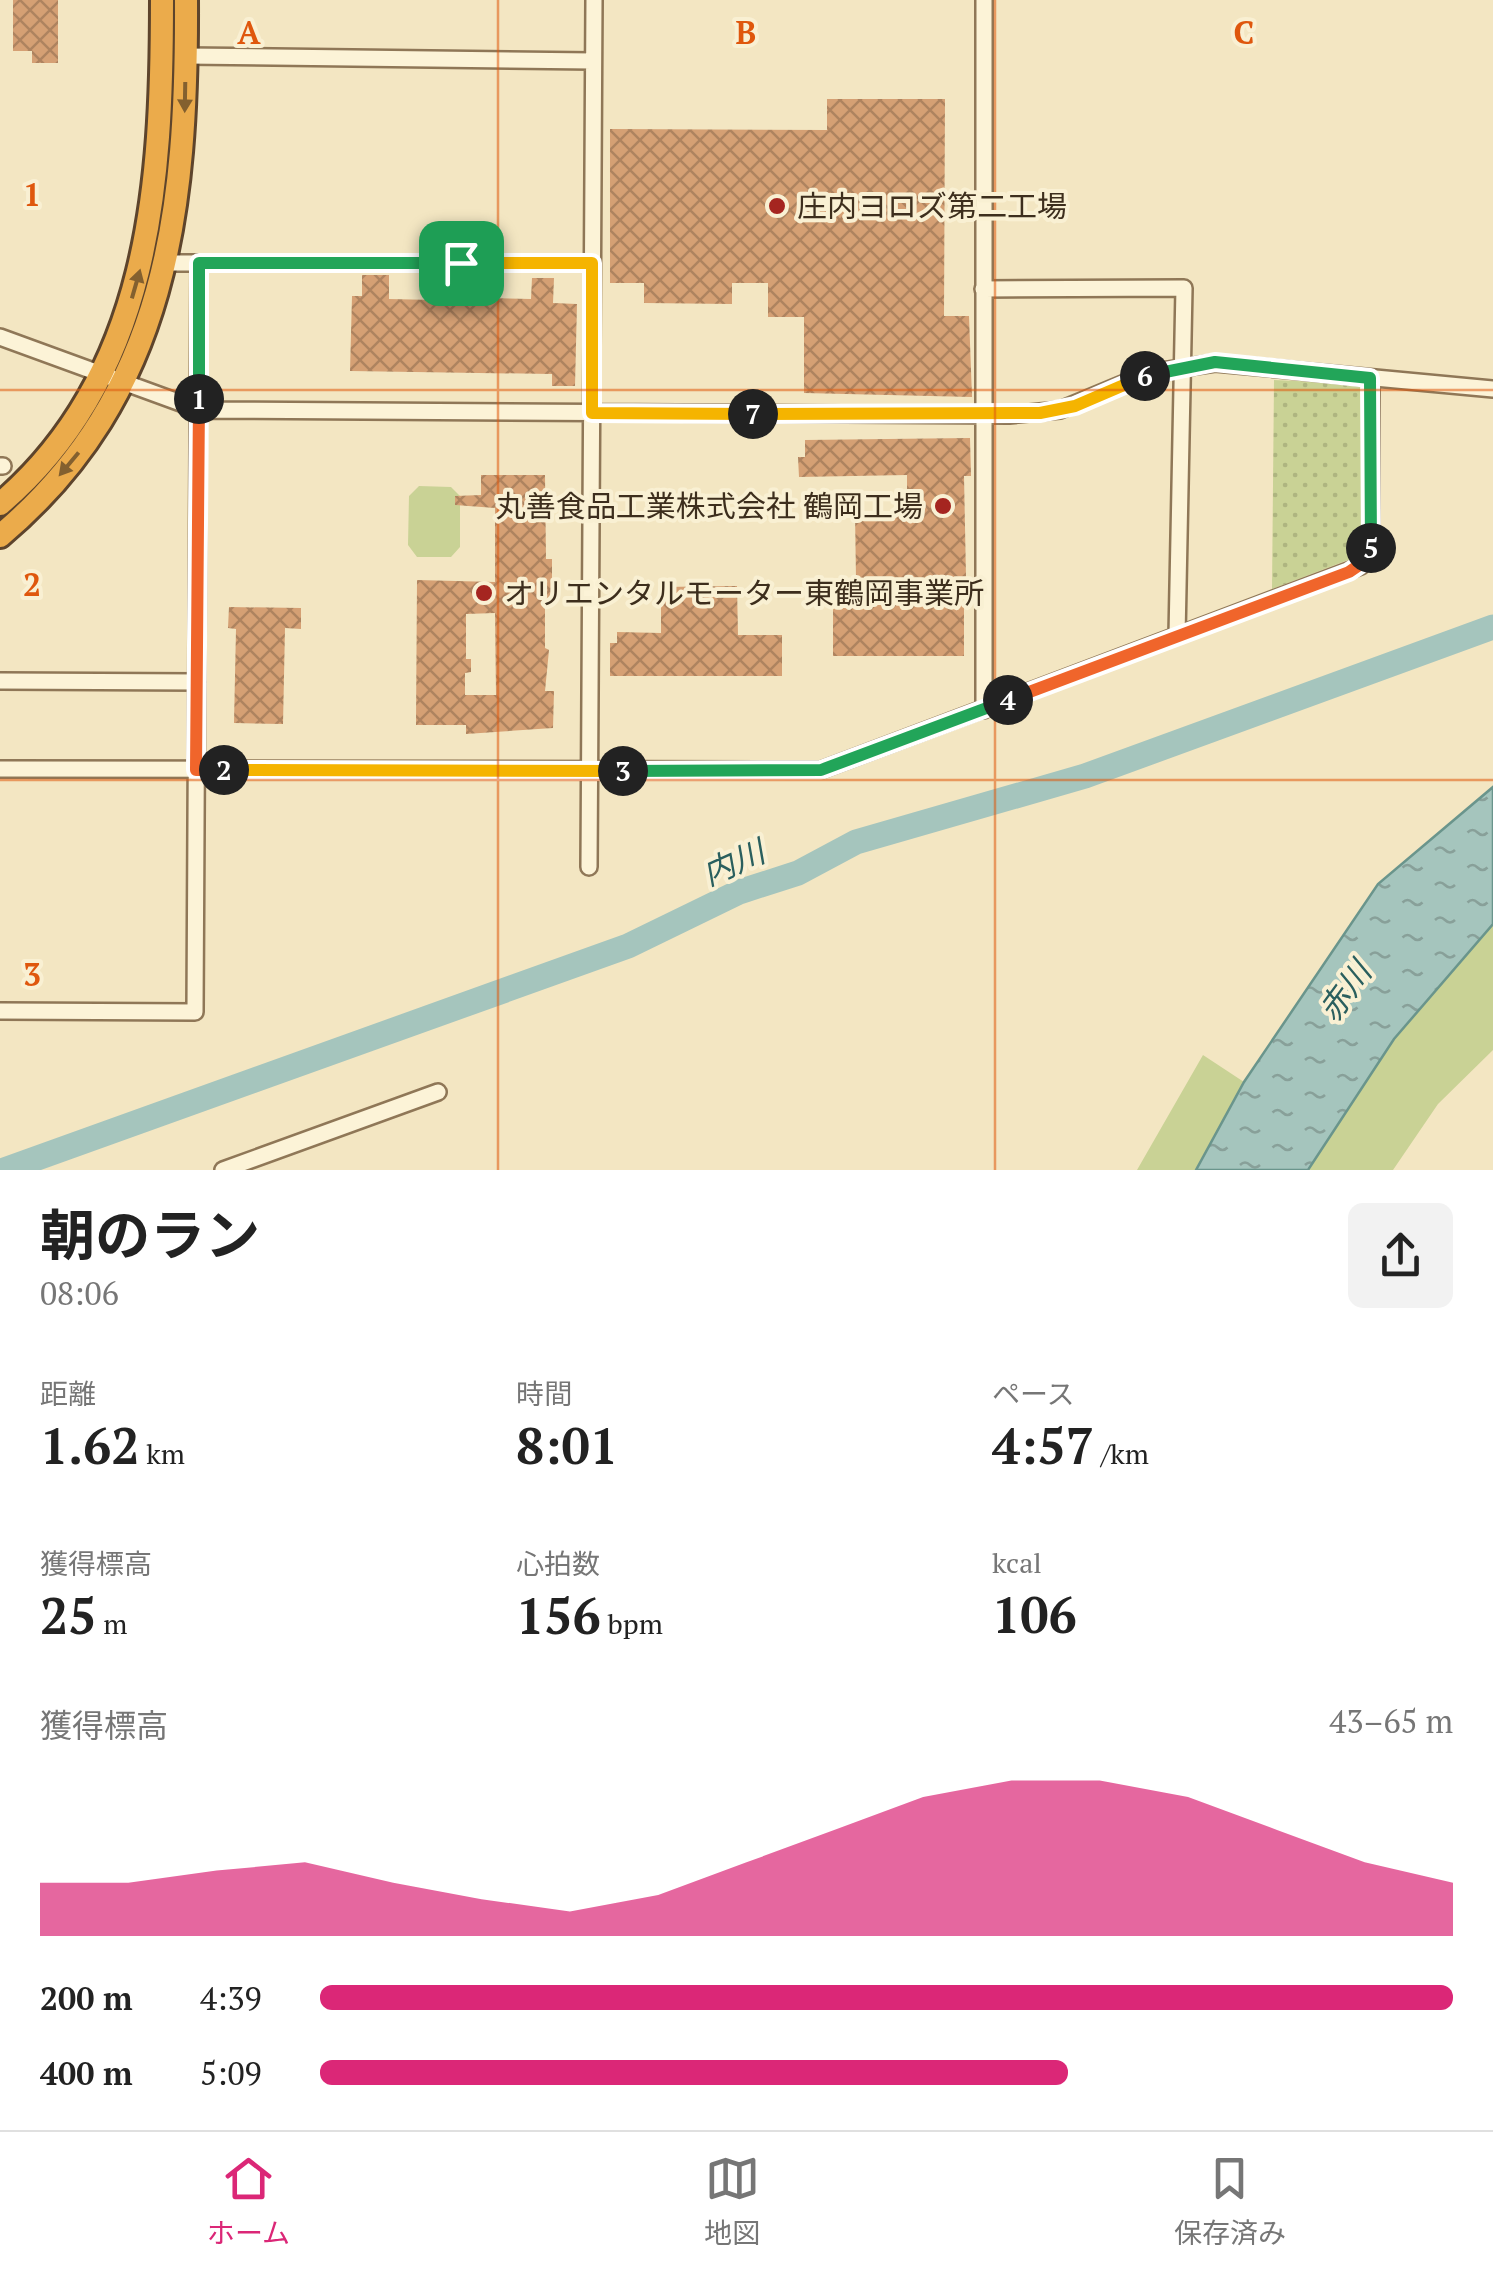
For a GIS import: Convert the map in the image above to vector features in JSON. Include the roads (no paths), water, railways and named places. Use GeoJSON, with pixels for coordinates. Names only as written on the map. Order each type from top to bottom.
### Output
{"type":"FeatureCollection","features":[{"type":"Feature","properties":{"kind":"highway"},"geometry":{"type":"LineString","coordinates":[[0,504],[66,434],[99,374],[132,297],[154,204],[161,117],[162,0]]}},
{"type":"Feature","properties":{"kind":"highway"},"geometry":{"type":"LineString","coordinates":[[0,536],[39,500],[88,442],[123,384],[167,263],[184,159],[186,0]]}},
{"type":"Feature","properties":{"kind":"street"},"geometry":{"type":"LineString","coordinates":[[589,868],[594,0]]}},
{"type":"Feature","properties":{"kind":"street"},"geometry":{"type":"LineString","coordinates":[[984,0],[984,710]]}},
{"type":"Feature","properties":{"kind":"street"},"geometry":{"type":"LineString","coordinates":[[186,56],[592,61]]}},
{"type":"Feature","properties":{"kind":"street"},"geometry":{"type":"LineString","coordinates":[[167,263],[592,263]]}},
{"type":"Feature","properties":{"kind":"street"},"geometry":{"type":"LineString","coordinates":[[0,1011],[195,1012],[199,263]]}},
{"type":"Feature","properties":{"kind":"street"},"geometry":{"type":"LineString","coordinates":[[984,289],[1184,288],[1179,366],[1177,636]]}},
{"type":"Feature","properties":{"kind":"street"},"geometry":{"type":"LineString","coordinates":[[0,337],[200,410],[983,415],[1060,410],[1149,373],[1215,362],[1493,389]]}},
{"type":"Feature","properties":{"kind":"street"},"geometry":{"type":"LineString","coordinates":[[0,769],[821,770],[1349,572],[1368,559],[1372,552],[1370,378]]}},
{"type":"Feature","properties":{"kind":"street"},"geometry":{"type":"LineString","coordinates":[[0,681],[197,682]]}},
{"type":"Feature","properties":{"kind":"street"},"geometry":{"type":"LineString","coordinates":[[223,1170],[438,1092]]}},
{"type":"Feature","properties":{"kind":"water","name":"赤川"},"geometry":{"type":"Polygon","coordinates":[[[1493,787],[1493,924],[1394,1039],[1308,1170],[1196,1170],[1244,1082],[1378,884],[1493,787]]]}},
{"type":"Feature","properties":{"kind":"waterway","name":"内川"},"geometry":{"type":"LineString","coordinates":[[4,1170],[628,946],[739,892],[798,873],[856,842],[1085,776],[1493,627]]}},
{"type":"Feature","properties":{"kind":"place","name":"庄内ヨロズ第二工場"},"geometry":{"type":"Point","coordinates":[777,206]}},
{"type":"Feature","properties":{"kind":"place","name":"丸善食品工業株式会社 鶴岡工場"},"geometry":{"type":"Point","coordinates":[943,506]}},
{"type":"Feature","properties":{"kind":"place","name":"オリエンタルモーター東鶴岡事業所"},"geometry":{"type":"Point","coordinates":[484,593]}}]}
